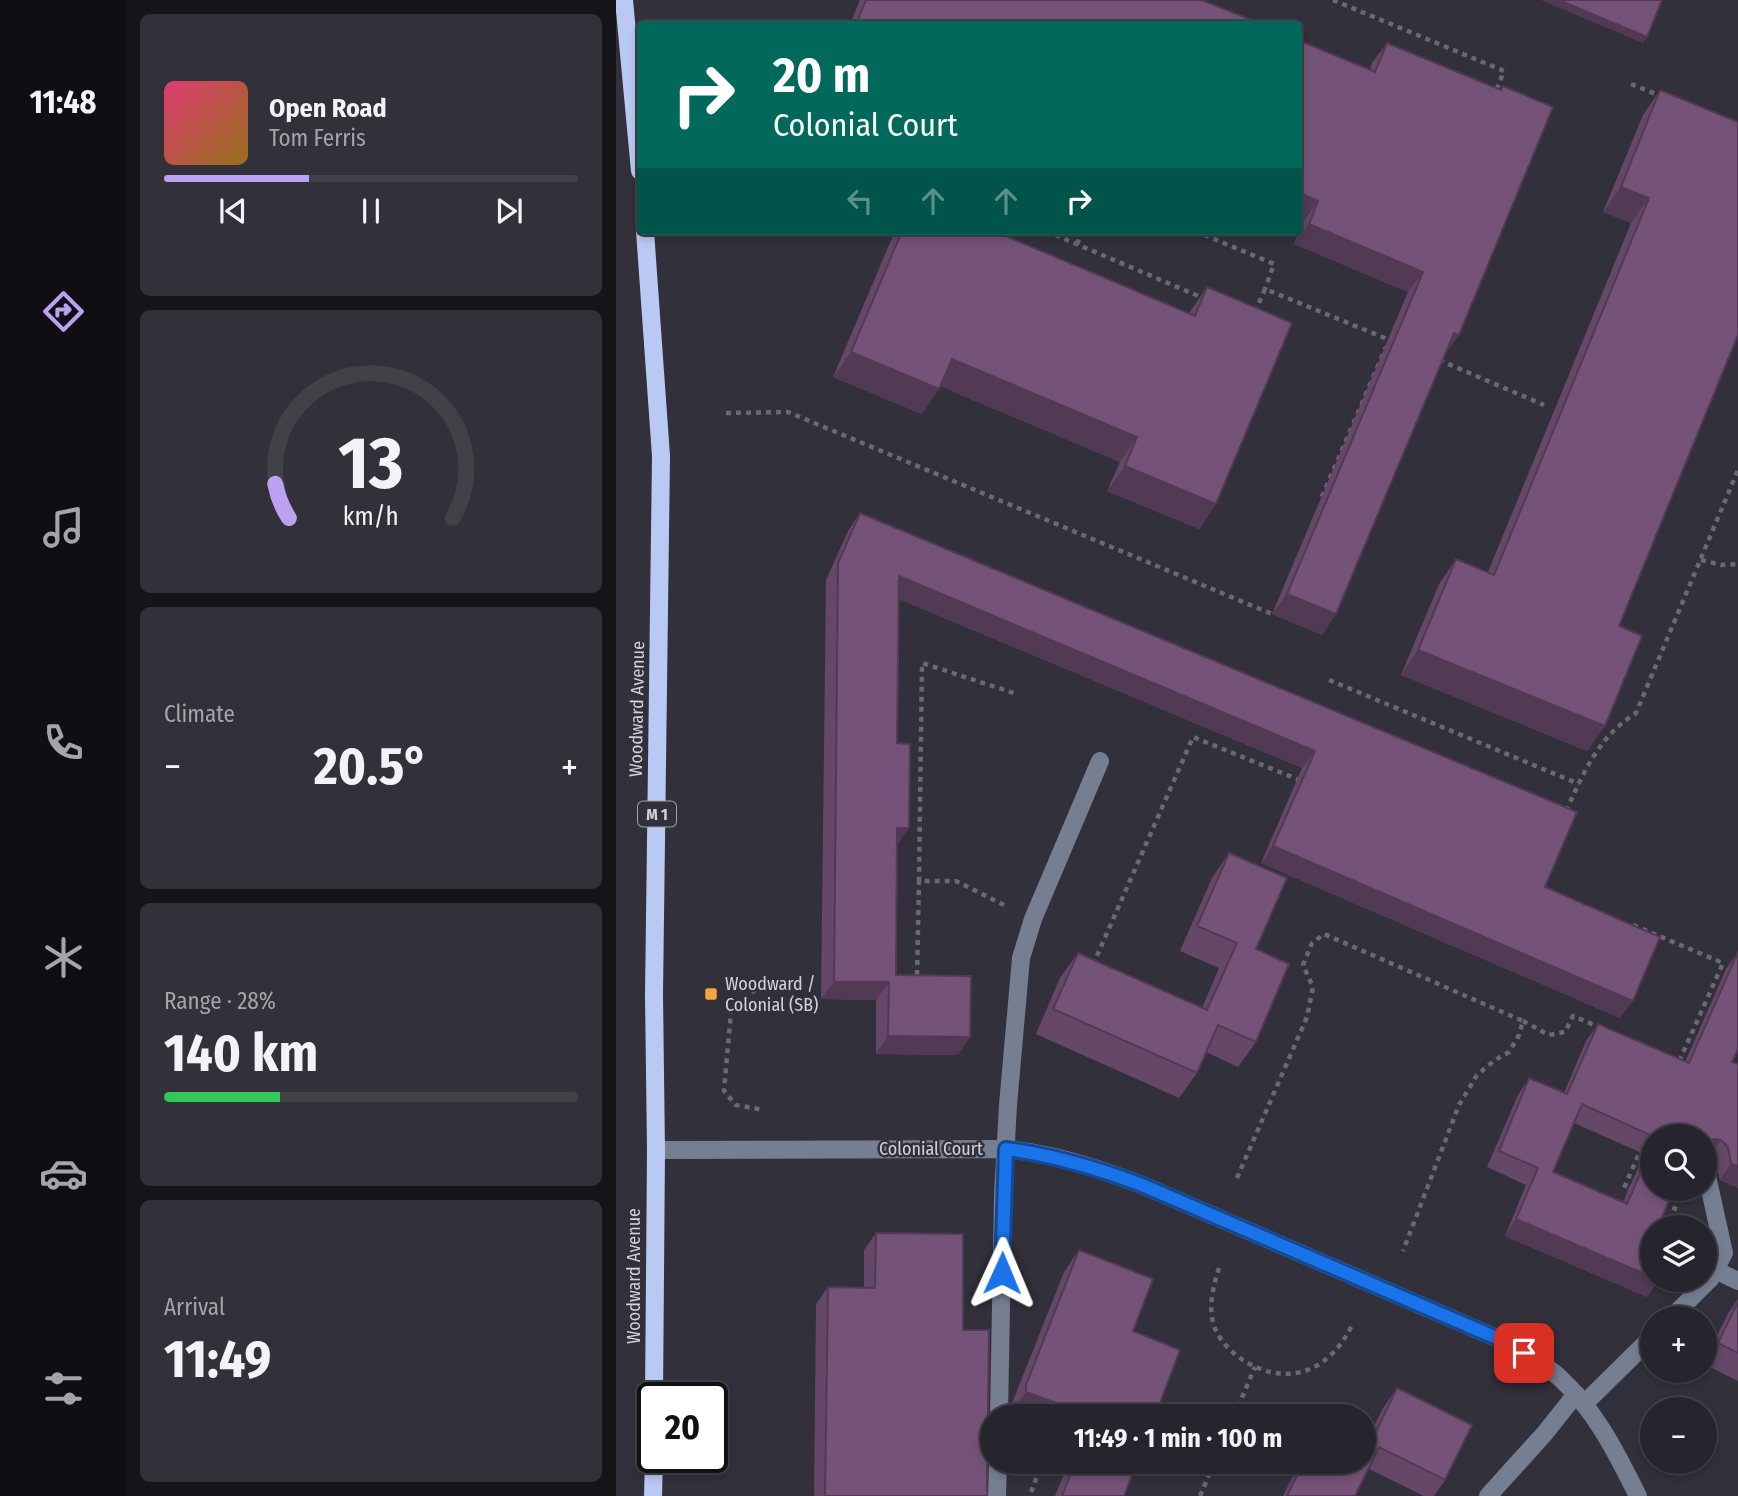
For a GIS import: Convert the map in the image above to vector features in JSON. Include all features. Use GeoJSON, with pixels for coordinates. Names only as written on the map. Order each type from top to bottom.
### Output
{"type":"FeatureCollection","features":[{"type":"Feature","properties":{"kind":"main road"},"geometry":{"type":"LineString","coordinates":[[624,0],[637,139]]}},
{"type":"Feature","properties":{"kind":"main road","name":"Woodward Avenue"},"geometry":{"type":"LineString","coordinates":[[645,235],[661,456],[654,995],[654,1382]]}},
{"type":"Feature","properties":{"kind":"main road"},"geometry":{"type":"LineString","coordinates":[[653,1496],[654,1473]]}},
{"type":"Feature","properties":{"kind":"street"},"geometry":{"type":"LineString","coordinates":[[999,1404],[1006,1149],[1021,958],[1033,919],[1100,761]]}},
{"type":"Feature","properties":{"kind":"street","name":"Colonial Court"},"geometry":{"type":"LineString","coordinates":[[656,1150],[915,1147],[1006,1149],[1040,1153],[1090,1166],[1142,1185],[1506,1342],[1559,1377],[1580,1399],[1602,1428],[1638,1496]]}},
{"type":"Feature","properties":{"kind":"street"},"geometry":{"type":"LineString","coordinates":[[1713,1201],[1724,1253],[1717,1266]]}},
{"type":"Feature","properties":{"kind":"street"},"geometry":{"type":"LineString","coordinates":[[1717,1271],[1738,1281]]}},
{"type":"Feature","properties":{"kind":"street"},"geometry":{"type":"LineString","coordinates":[[1683,1306],[1697,1292]]}},
{"type":"Feature","properties":{"kind":"street"},"geometry":{"type":"LineString","coordinates":[[1488,1496],[1545,1433],[1640,1347]]}},
{"type":"Feature","properties":{"kind":"street"},"geometry":{"type":"LineString","coordinates":[[996,1496],[997,1474]]}},
{"type":"Feature","properties":{"kind":"path"},"geometry":{"type":"LineString","coordinates":[[1333,0],[1504,71],[1494,95]]}},
{"type":"Feature","properties":{"kind":"path"},"geometry":{"type":"LineString","coordinates":[[1631,84],[1667,99]]}},
{"type":"Feature","properties":{"kind":"path"},"geometry":{"type":"LineString","coordinates":[[1056,235],[1214,303]]}},
{"type":"Feature","properties":{"kind":"path"},"geometry":{"type":"LineString","coordinates":[[1077,244],[1081,235]]}},
{"type":"Feature","properties":{"kind":"path"},"geometry":{"type":"LineString","coordinates":[[1205,235],[1275,264],[1251,319]]}},
{"type":"Feature","properties":{"kind":"path"},"geometry":{"type":"LineString","coordinates":[[1265,289],[1401,345]]}},
{"type":"Feature","properties":{"kind":"path"},"geometry":{"type":"LineString","coordinates":[[1320,501],[1392,334]]}},
{"type":"Feature","properties":{"kind":"path"},"geometry":{"type":"LineString","coordinates":[[1437,359],[1544,405]]}},
{"type":"Feature","properties":{"kind":"path"},"geometry":{"type":"LineString","coordinates":[[726,412],[788,412],[1272,614],[1278,602]]}},
{"type":"Feature","properties":{"kind":"path"},"geometry":{"type":"LineString","coordinates":[[1562,821],[1590,759],[1619,724],[1636,713],[1738,470]]}},
{"type":"Feature","properties":{"kind":"path"},"geometry":{"type":"LineString","coordinates":[[1700,559],[1722,565],[1738,564]]}},
{"type":"Feature","properties":{"kind":"path"},"geometry":{"type":"LineString","coordinates":[[917,975],[922,663],[1017,694]]}},
{"type":"Feature","properties":{"kind":"path"},"geometry":{"type":"LineString","coordinates":[[1329,680],[1579,784]]}},
{"type":"Feature","properties":{"kind":"path"},"geometry":{"type":"LineString","coordinates":[[1103,972],[1092,967],[1193,737],[1304,782]]}},
{"type":"Feature","properties":{"kind":"path"},"geometry":{"type":"LineString","coordinates":[[919,881],[956,881],[1033,919]]}},
{"type":"Feature","properties":{"kind":"path"},"geometry":{"type":"LineString","coordinates":[[1621,920],[1723,963],[1673,1075]]}},
{"type":"Feature","properties":{"kind":"path"},"geometry":{"type":"LineString","coordinates":[[1237,1178],[1307,1017],[1313,987],[1303,965],[1312,943],[1324,933],[1549,1035],[1564,1032],[1573,1016],[1609,1032]]}},
{"type":"Feature","properties":{"kind":"path"},"geometry":{"type":"LineString","coordinates":[[763,982],[731,1011],[724,1091],[736,1105],[764,1110]]}},
{"type":"Feature","properties":{"kind":"path"},"geometry":{"type":"LineString","coordinates":[[1404,1251],[1459,1105],[1477,1075],[1509,1052],[1519,1035],[1523,1021]]}},
{"type":"Feature","properties":{"kind":"path"},"geometry":{"type":"LineString","coordinates":[[1667,1058],[1679,1063]]}},
{"type":"Feature","properties":{"kind":"path"},"geometry":{"type":"LineString","coordinates":[[1636,1193],[1624,1188],[1640,1152]]}},
{"type":"Feature","properties":{"kind":"path"},"geometry":{"type":"LineString","coordinates":[[1659,1202],[1683,1212],[1694,1227],[1719,1224]]}},
{"type":"Feature","properties":{"kind":"path"},"geometry":{"type":"LineString","coordinates":[[1219,1268],[1211,1296],[1214,1325],[1223,1343],[1255,1367],[1276,1373],[1297,1374],[1316,1366],[1343,1343],[1352,1325]]}},
{"type":"Feature","properties":{"kind":"path"},"geometry":{"type":"LineString","coordinates":[[1239,1404],[1255,1367]]}},
{"type":"Feature","properties":{"kind":"path"},"geometry":{"type":"LineString","coordinates":[[1030,1496],[1039,1474]]}},
{"type":"Feature","properties":{"kind":"path"},"geometry":{"type":"LineString","coordinates":[[1200,1496],[1209,1474]]}},
{"type":"Feature","properties":{"kind":"building"},"geometry":{"type":"Polygon","coordinates":[[[866,0],[1202,0],[1254,21],[857,21],[866,0]]]}},
{"type":"Feature","properties":{"kind":"building"},"geometry":{"type":"Polygon","coordinates":[[[1559,0],[1662,0],[1647,37],[1559,0]]]}},
{"type":"Feature","properties":{"kind":"building"},"geometry":{"type":"Polygon","coordinates":[[[1302,42],[1375,72],[1387,43],[1501,90],[1503,86],[1553,107],[1459,335],[1454,333],[1336,614],[1287,594],[1423,272],[1309,224],[1318,201],[1302,194],[1302,42]]]}},
{"type":"Feature","properties":{"kind":"building"},"geometry":{"type":"Polygon","coordinates":[[[1660,90],[1738,122],[1738,335],[1619,626],[1642,636],[1605,726],[1418,650],[1456,559],[1494,575],[1649,198],[1621,187],[1660,90]]]}},
{"type":"Feature","properties":{"kind":"building"},"geometry":{"type":"Polygon","coordinates":[[[900,235],[1003,235],[1195,316],[1207,287],[1292,323],[1216,504],[1125,466],[1137,437],[952,359],[939,389],[851,352],[900,235]]]}},
{"type":"Feature","properties":{"kind":"building"},"geometry":{"type":"Polygon","coordinates":[[[860,513],[1577,812],[1545,887],[1660,937],[1633,1001],[1273,846],[1315,751],[899,576],[897,743],[910,744],[909,828],[897,828],[896,975],[971,976],[970,1037],[888,1036],[889,982],[834,982],[838,563],[860,513]]]}},
{"type":"Feature","properties":{"kind":"building"},"geometry":{"type":"Polygon","coordinates":[[[1229,853],[1287,878],[1256,949],[1289,964],[1256,1042],[1218,1025],[1197,1073],[1053,1009],[1078,953],[1207,1010],[1237,943],[1197,926],[1229,853]]]}},
{"type":"Feature","properties":{"kind":"building"},"geometry":{"type":"Polygon","coordinates":[[[1738,952],[1738,1049],[1732,1062],[1738,1064],[1738,1166],[1731,1164],[1728,1147],[1717,1139],[1717,1124],[1640,1124],[1640,1131],[1582,1104],[1553,1172],[1627,1204],[1640,1174],[1640,1201],[1669,1201],[1663,1215],[1640,1215],[1640,1272],[1516,1219],[1538,1168],[1499,1151],[1529,1078],[1567,1094],[1598,1024],[1689,1063],[1738,952]]]}},
{"type":"Feature","properties":{"kind":"building"},"geometry":{"type":"Polygon","coordinates":[[[876,1233],[963,1234],[963,1330],[989,1330],[988,1404],[980,1404],[980,1474],[987,1474],[987,1496],[825,1496],[828,1287],[875,1288],[876,1233]]]}},
{"type":"Feature","properties":{"kind":"building"},"geometry":{"type":"Polygon","coordinates":[[[1079,1250],[1153,1279],[1133,1331],[1180,1350],[1160,1404],[1059,1404],[1026,1392],[1026,1385],[1079,1250]]]}},
{"type":"Feature","properties":{"kind":"building"},"geometry":{"type":"Polygon","coordinates":[[[1738,1302],[1738,1353],[1718,1343],[1738,1302]]]}},
{"type":"Feature","properties":{"kind":"building"},"geometry":{"type":"Polygon","coordinates":[[[1397,1388],[1472,1425],[1445,1480],[1379,1447],[1376,1453],[1376,1432],[1397,1388]]]}},
{"type":"Feature","properties":{"kind":"building"},"geometry":{"type":"Polygon","coordinates":[[[1071,1474],[1132,1474],[1124,1496],[1062,1496],[1071,1474]]]}},
{"type":"Feature","properties":{"kind":"building"},"geometry":{"type":"Polygon","coordinates":[[[1298,1474],[1366,1474],[1355,1496],[1287,1496],[1298,1474]]]}},
{"type":"Feature","properties":{"kind":"place","name":"Woodward / Colonial (SB)"},"geometry":{"type":"Point","coordinates":[711,994]}},
{"type":"Feature","properties":{"kind":"route"},"geometry":{"type":"LineString","coordinates":[[1002,1273],[1006,1149],[1040,1153],[1090,1166],[1142,1185],[1506,1342],[1524,1353]]}}]}
